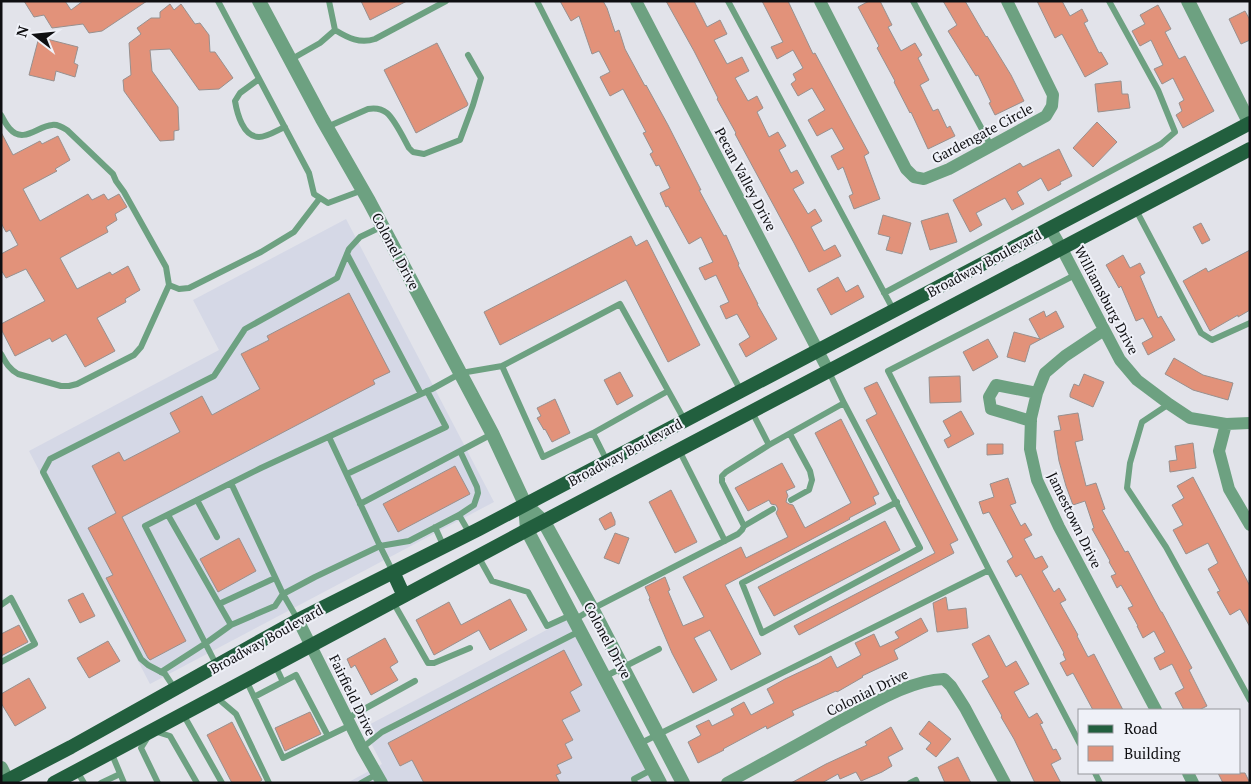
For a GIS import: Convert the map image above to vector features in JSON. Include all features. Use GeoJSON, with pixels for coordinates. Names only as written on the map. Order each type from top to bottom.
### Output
{"type":"FeatureCollection","features":[{"type":"Feature","properties":{"kind":"main road","name":"Broadway Boulevard"},"geometry":{"type":"LineString","coordinates":[[4,777],[71,747],[298,620],[470,534],[1250,123]]}},
{"type":"Feature","properties":{"kind":"main road","name":"Broadway Boulevard"},"geometry":{"type":"LineString","coordinates":[[54,783],[527,530],[1250,149]]}},
{"type":"Feature","properties":{"kind":"main road"},"geometry":{"type":"LineString","coordinates":[[669,429],[680,450]]}},
{"type":"Feature","properties":{"kind":"main road"},"geometry":{"type":"LineString","coordinates":[[393,572],[399,599]]}},
{"type":"Feature","properties":{"kind":"main road"},"geometry":{"type":"LineString","coordinates":[[141,708],[152,730]]}},
{"type":"Feature","properties":{"kind":"street","name":"Colonel Drive"},"geometry":{"type":"LineString","coordinates":[[259,1],[326,127],[383,226],[492,433],[525,504],[527,530],[660,783]]}},
{"type":"Feature","properties":{"kind":"street","name":"Pecan Valley Drive"},"geometry":{"type":"LineString","coordinates":[[636,1],[830,372]]}},
{"type":"Feature","properties":{"kind":"street","name":"Gardengate Circle"},"geometry":{"type":"LineString","coordinates":[[820,1],[906,168],[914,177],[924,179],[949,169],[1046,116],[1052,106],[1054,95],[1007,1]]}},
{"type":"Feature","properties":{"kind":"street"},"geometry":{"type":"LineString","coordinates":[[1188,1],[1250,123]]}},
{"type":"Feature","properties":{"kind":"street","name":"Williamsburg Drive"},"geometry":{"type":"LineString","coordinates":[[1050,228],[1120,360],[1137,380],[1190,418],[1226,424],[1250,423]]}},
{"type":"Feature","properties":{"kind":"street","name":"Jamestown Drive"},"geometry":{"type":"LineString","coordinates":[[1104,330],[1065,356],[1045,373],[1037,393],[1031,421],[1030,449],[1037,480],[1059,527],[1155,709]]}},
{"type":"Feature","properties":{"kind":"street"},"geometry":{"type":"LineString","coordinates":[[1031,421],[991,409],[989,397],[996,385],[1037,393]]}},
{"type":"Feature","properties":{"kind":"street"},"geometry":{"type":"LineString","coordinates":[[1226,424],[1219,452],[1229,489],[1250,525]]}},
{"type":"Feature","properties":{"kind":"street","name":"Colonel Drive"},"geometry":{"type":"LineString","coordinates":[[525,504],[544,522],[683,783]]}},
{"type":"Feature","properties":{"kind":"street","name":"Fairfield Drive"},"geometry":{"type":"LineString","coordinates":[[298,620],[362,748],[380,778]]}},
{"type":"Feature","properties":{"kind":"street","name":"Colonial Drive"},"geometry":{"type":"LineString","coordinates":[[727,783],[915,683],[944,678],[965,708],[1005,783]]}},
{"type":"Feature","properties":{"kind":"lane"},"geometry":{"type":"LineString","coordinates":[[218,1],[309,173],[314,194],[328,203],[363,190]]}},
{"type":"Feature","properties":{"kind":"lane"},"geometry":{"type":"LineString","coordinates":[[328,1],[335,30],[350,38],[368,42],[446,1]]}},
{"type":"Feature","properties":{"kind":"lane"},"geometry":{"type":"LineString","coordinates":[[537,1],[619,163],[742,391]]}},
{"type":"Feature","properties":{"kind":"lane"},"geometry":{"type":"LineString","coordinates":[[728,1],[894,311]]}},
{"type":"Feature","properties":{"kind":"lane"},"geometry":{"type":"LineString","coordinates":[[913,1],[991,146]]}},
{"type":"Feature","properties":{"kind":"lane"},"geometry":{"type":"LineString","coordinates":[[884,293],[1161,144],[1175,132],[1158,90],[1109,1]]}},
{"type":"Feature","properties":{"kind":"lane"},"geometry":{"type":"LineString","coordinates":[[290,60],[320,43],[335,30]]}},
{"type":"Feature","properties":{"kind":"lane"},"geometry":{"type":"LineString","coordinates":[[326,127],[368,109],[375,108],[388,114],[413,152],[424,154],[460,140],[481,78],[468,55]]}},
{"type":"Feature","properties":{"kind":"lane"},"geometry":{"type":"LineString","coordinates":[[259,79],[240,93],[234,101],[241,123],[249,134],[258,138],[285,127]]}},
{"type":"Feature","properties":{"kind":"lane"},"geometry":{"type":"LineString","coordinates":[[1,115],[10,129],[22,135],[27,135],[49,125],[62,127],[112,174],[166,267],[168,285],[141,347],[134,356],[77,384],[61,386],[18,374],[7,366],[1,354]]}},
{"type":"Feature","properties":{"kind":"lane"},"geometry":{"type":"LineString","coordinates":[[168,285],[180,289],[189,288],[261,252],[294,232],[320,198]]}},
{"type":"Feature","properties":{"kind":"lane"},"geometry":{"type":"LineString","coordinates":[[1136,210],[1201,333],[1212,340],[1250,323]]}},
{"type":"Feature","properties":{"kind":"lane"},"geometry":{"type":"LineString","coordinates":[[175,689],[165,674],[148,666],[141,659],[43,472],[50,459],[214,376],[245,328],[337,278],[349,249],[360,237],[383,226]]}},
{"type":"Feature","properties":{"kind":"lane"},"geometry":{"type":"LineString","coordinates":[[347,254],[446,428],[347,474]]}},
{"type":"Feature","properties":{"kind":"lane"},"geometry":{"type":"LineString","coordinates":[[1075,275],[888,371],[1078,740]]}},
{"type":"Feature","properties":{"kind":"lane"},"geometry":{"type":"LineString","coordinates":[[217,666],[146,526],[261,468],[461,373],[502,366],[620,304],[685,421]]}},
{"type":"Feature","properties":{"kind":"lane"},"geometry":{"type":"LineString","coordinates":[[502,366],[543,457],[593,433],[668,391]]}},
{"type":"Feature","properties":{"kind":"lane"},"geometry":{"type":"LineString","coordinates":[[830,372],[844,403],[897,502],[920,548],[762,633],[742,583],[897,502]]}},
{"type":"Feature","properties":{"kind":"lane"},"geometry":{"type":"LineString","coordinates":[[744,526],[722,482],[722,476],[769,445],[844,403]]}},
{"type":"Feature","properties":{"kind":"lane"},"geometry":{"type":"LineString","coordinates":[[1169,404],[1142,422],[1130,463],[1128,488],[1166,547],[1250,700]]}},
{"type":"Feature","properties":{"kind":"lane"},"geometry":{"type":"LineString","coordinates":[[752,412],[769,445]]}},
{"type":"Feature","properties":{"kind":"lane"},"geometry":{"type":"LineString","coordinates":[[360,504],[460,452],[492,433]]}},
{"type":"Feature","properties":{"kind":"lane"},"geometry":{"type":"LineString","coordinates":[[593,433],[607,462]]}},
{"type":"Feature","properties":{"kind":"lane"},"geometry":{"type":"LineString","coordinates":[[790,434],[810,471],[812,480],[809,490],[791,500]]}},
{"type":"Feature","properties":{"kind":"lane"},"geometry":{"type":"LineString","coordinates":[[329,437],[393,572]]}},
{"type":"Feature","properties":{"kind":"lane"},"geometry":{"type":"LineString","coordinates":[[680,450],[725,541]]}},
{"type":"Feature","properties":{"kind":"lane"},"geometry":{"type":"LineString","coordinates":[[161,672],[231,625],[275,606],[283,594],[380,546],[409,540],[459,515],[474,505],[478,493],[477,487],[460,452]]}},
{"type":"Feature","properties":{"kind":"lane"},"geometry":{"type":"LineString","coordinates":[[231,483],[275,578],[298,620]]}},
{"type":"Feature","properties":{"kind":"lane"},"geometry":{"type":"LineString","coordinates":[[197,500],[217,537]]}},
{"type":"Feature","properties":{"kind":"lane"},"geometry":{"type":"LineString","coordinates":[[362,748],[382,732],[575,622],[592,609],[738,534],[744,526],[773,509]]}},
{"type":"Feature","properties":{"kind":"lane"},"geometry":{"type":"LineString","coordinates":[[168,515],[231,625]]}},
{"type":"Feature","properties":{"kind":"lane"},"geometry":{"type":"LineString","coordinates":[[459,515],[470,534]]}},
{"type":"Feature","properties":{"kind":"lane"},"geometry":{"type":"LineString","coordinates":[[435,527],[444,547]]}},
{"type":"Feature","properties":{"kind":"lane"},"geometry":{"type":"LineString","coordinates":[[478,556],[492,581],[528,592],[547,626],[575,622]]}},
{"type":"Feature","properties":{"kind":"lane"},"geometry":{"type":"LineString","coordinates":[[639,744],[989,570]]}},
{"type":"Feature","properties":{"kind":"lane"},"geometry":{"type":"LineString","coordinates":[[219,604],[275,578]]}},
{"type":"Feature","properties":{"kind":"lane"},"geometry":{"type":"LineString","coordinates":[[1,605],[11,598],[35,644],[1,662]]}},
{"type":"Feature","properties":{"kind":"lane"},"geometry":{"type":"LineString","coordinates":[[399,599],[428,663],[434,663],[470,648]]}},
{"type":"Feature","properties":{"kind":"lane"},"geometry":{"type":"LineString","coordinates":[[604,677],[659,649]]}},
{"type":"Feature","properties":{"kind":"lane"},"geometry":{"type":"LineString","coordinates":[[275,665],[283,682]]}},
{"type":"Feature","properties":{"kind":"lane"},"geometry":{"type":"LineString","coordinates":[[254,698],[296,676],[328,736]]}},
{"type":"Feature","properties":{"kind":"lane"},"geometry":{"type":"LineString","coordinates":[[246,680],[283,758],[328,736],[415,681]]}},
{"type":"Feature","properties":{"kind":"lane"},"geometry":{"type":"LineString","coordinates":[[216,697],[236,714],[269,783]]}},
{"type":"Feature","properties":{"kind":"lane"},"geometry":{"type":"LineString","coordinates":[[183,714],[222,783]]}},
{"type":"Feature","properties":{"kind":"lane"},"geometry":{"type":"LineString","coordinates":[[158,783],[141,748],[152,730],[170,736],[198,783]]}},
{"type":"Feature","properties":{"kind":"lane"},"geometry":{"type":"LineString","coordinates":[[111,752],[124,783]]}},
{"type":"Feature","properties":{"kind":"lane"},"geometry":{"type":"LineString","coordinates":[[635,783],[634,779],[652,769]]}},
{"type":"Feature","properties":{"kind":"lane"},"geometry":{"type":"LineString","coordinates":[[77,771],[84,783]]}},
{"type":"Feature","properties":{"kind":"lane"},"geometry":{"type":"LineString","coordinates":[[102,783],[120,774]]}},
{"type":"Feature","properties":{"kind":"lane"},"geometry":{"type":"LineString","coordinates":[[361,783],[380,778]]}},
{"type":"Feature","properties":{"kind":"lane"},"geometry":{"type":"LineString","coordinates":[[910,783],[916,780],[917,783]]}},
{"type":"Feature","properties":{"kind":"shaded area"},"geometry":{"type":"Polygon","coordinates":[[[346,219],[494,502],[150,684],[29,451],[219,350],[193,300],[346,219]]]}},
{"type":"Feature","properties":{"kind":"shaded area"},"geometry":{"type":"Polygon","coordinates":[[[567,619],[654,783],[347,783],[382,764],[363,728],[567,619]]]}},
{"type":"Feature","properties":{"kind":"building"},"geometry":{"type":"Polygon","coordinates":[[[24,1],[65,1],[71,10],[83,1],[147,1],[102,31],[89,33],[83,24],[52,28],[44,15],[34,17],[24,1]]]}},
{"type":"Feature","properties":{"kind":"building"},"geometry":{"type":"Polygon","coordinates":[[[361,1],[407,1],[370,20],[361,1]]]}},
{"type":"Feature","properties":{"kind":"building"},"geometry":{"type":"Polygon","coordinates":[[[560,1],[603,1],[615,32],[619,30],[625,49],[668,125],[701,190],[699,190],[724,236],[726,235],[757,304],[777,339],[746,357],[739,344],[750,337],[737,314],[726,319],[720,306],[729,302],[716,275],[705,280],[699,268],[713,262],[701,237],[689,244],[668,206],[666,207],[660,193],[670,188],[659,165],[656,166],[650,154],[653,152],[643,133],[646,132],[623,89],[610,96],[600,77],[610,72],[599,51],[592,54],[579,16],[571,21],[560,1]]]}},
{"type":"Feature","properties":{"kind":"building"},"geometry":{"type":"Polygon","coordinates":[[[666,1],[694,1],[707,27],[720,20],[727,34],[714,40],[727,64],[742,57],[749,71],[735,78],[748,101],[757,96],[763,108],[757,112],[769,137],[778,132],[786,146],[779,150],[791,173],[797,170],[804,183],[793,189],[808,214],[815,209],[822,221],[811,227],[824,251],[835,245],[841,256],[809,272],[666,1]]]}},
{"type":"Feature","properties":{"kind":"building"},"geometry":{"type":"Polygon","coordinates":[[[762,1],[788,1],[813,54],[815,53],[869,153],[864,156],[880,199],[854,209],[849,196],[853,194],[843,167],[838,170],[831,156],[844,149],[832,128],[817,136],[808,120],[825,110],[812,88],[798,96],[791,84],[796,80],[793,74],[803,68],[793,50],[777,59],[771,47],[783,42],[762,1]]]}},
{"type":"Feature","properties":{"kind":"building"},"geometry":{"type":"Polygon","coordinates":[[[869,1],[880,1],[892,25],[888,27],[901,51],[915,43],[922,55],[918,58],[929,80],[920,85],[933,111],[938,109],[947,128],[950,126],[955,136],[928,149],[911,112],[877,48],[879,46],[858,7],[869,1]]]}},
{"type":"Feature","properties":{"kind":"building"},"geometry":{"type":"Polygon","coordinates":[[[943,1],[965,1],[1011,75],[1024,101],[995,115],[978,75],[976,76],[948,31],[957,25],[943,1]]]}},
{"type":"Feature","properties":{"kind":"building"},"geometry":{"type":"Polygon","coordinates":[[[1037,1],[1062,1],[1070,16],[1082,9],[1088,21],[1084,23],[1099,53],[1101,52],[1108,64],[1085,77],[1062,34],[1055,38],[1037,1]]]}},
{"type":"Feature","properties":{"kind":"building"},"geometry":{"type":"Polygon","coordinates":[[[170,4],[174,10],[181,4],[195,24],[200,23],[209,35],[210,52],[215,52],[233,78],[219,89],[199,90],[170,49],[150,50],[152,71],[178,107],[179,130],[174,131],[174,140],[160,141],[124,91],[123,80],[131,75],[129,43],[141,34],[137,28],[151,18],[160,18],[160,12],[170,4]]]}},
{"type":"Feature","properties":{"kind":"building"},"geometry":{"type":"Polygon","coordinates":[[[1158,5],[1171,29],[1165,32],[1179,59],[1185,56],[1214,111],[1183,128],[1176,115],[1182,111],[1179,103],[1184,100],[1173,78],[1162,84],[1154,69],[1163,65],[1151,40],[1140,46],[1132,31],[1145,24],[1140,15],[1158,5]]]}},
{"type":"Feature","properties":{"kind":"building"},"geometry":{"type":"Polygon","coordinates":[[[1245,11],[1250,20],[1250,40],[1241,44],[1229,19],[1245,11]]]}},
{"type":"Feature","properties":{"kind":"building"},"geometry":{"type":"Polygon","coordinates":[[[39,37],[78,47],[74,63],[78,65],[75,77],[56,71],[54,81],[29,75],[39,37]]]}},
{"type":"Feature","properties":{"kind":"building"},"geometry":{"type":"Polygon","coordinates":[[[437,43],[468,104],[416,133],[384,70],[437,43]]]}},
{"type":"Feature","properties":{"kind":"building"},"geometry":{"type":"Polygon","coordinates":[[[1121,81],[1122,94],[1128,94],[1130,108],[1098,112],[1095,84],[1121,81]]]}},
{"type":"Feature","properties":{"kind":"building"},"geometry":{"type":"Polygon","coordinates":[[[1097,122],[1117,142],[1093,167],[1073,148],[1097,122]]]}},
{"type":"Feature","properties":{"kind":"building"},"geometry":{"type":"Polygon","coordinates":[[[1,132],[13,155],[40,141],[42,144],[58,136],[70,160],[55,169],[57,171],[23,189],[40,221],[88,194],[92,200],[104,194],[108,200],[119,194],[127,207],[115,214],[117,220],[106,227],[108,232],[60,258],[77,289],[110,272],[112,275],[128,266],[140,290],[125,299],[126,302],[97,318],[115,351],[85,367],[66,334],[52,342],[50,338],[15,356],[1,329],[1,324],[45,301],[26,269],[6,278],[1,270],[1,254],[18,245],[10,230],[6,232],[1,223],[1,132]]]}},
{"type":"Feature","properties":{"kind":"building"},"geometry":{"type":"Polygon","coordinates":[[[1059,149],[1072,176],[1048,191],[1041,178],[1017,192],[1024,204],[1012,210],[1005,198],[976,213],[982,225],[970,232],[953,200],[1020,163],[1023,167],[1059,149]]]}},
{"type":"Feature","properties":{"kind":"building"},"geometry":{"type":"Polygon","coordinates":[[[948,213],[957,242],[930,250],[921,221],[948,213]]]}},
{"type":"Feature","properties":{"kind":"building"},"geometry":{"type":"Polygon","coordinates":[[[883,215],[911,223],[902,254],[886,250],[890,237],[878,234],[883,215]]]}},
{"type":"Feature","properties":{"kind":"building"},"geometry":{"type":"Polygon","coordinates":[[[1201,223],[1210,240],[1202,244],[1193,227],[1201,223]]]}},
{"type":"Feature","properties":{"kind":"building"},"geometry":{"type":"Polygon","coordinates":[[[631,236],[636,246],[647,240],[700,345],[668,362],[626,280],[500,345],[484,312],[631,236]]]}},
{"type":"Feature","properties":{"kind":"building"},"geometry":{"type":"Polygon","coordinates":[[[1250,250],[1250,310],[1210,331],[1183,281],[1206,268],[1208,272],[1250,250]]]}},
{"type":"Feature","properties":{"kind":"building"},"geometry":{"type":"Polygon","coordinates":[[[1123,255],[1130,268],[1140,263],[1145,273],[1140,276],[1158,318],[1161,316],[1175,340],[1148,355],[1142,343],[1153,337],[1143,318],[1136,321],[1121,286],[1119,288],[1106,265],[1123,255]]]}},
{"type":"Feature","properties":{"kind":"building"},"geometry":{"type":"Polygon","coordinates":[[[838,277],[846,292],[858,285],[864,297],[831,315],[817,289],[838,277]]]}},
{"type":"Feature","properties":{"kind":"building"},"geometry":{"type":"Polygon","coordinates":[[[349,293],[390,372],[373,380],[375,384],[122,517],[186,641],[150,660],[106,578],[113,575],[88,528],[116,513],[92,466],[119,452],[124,461],[180,432],[170,413],[202,396],[212,415],[260,389],[241,354],[269,340],[267,336],[349,293]]]}},
{"type":"Feature","properties":{"kind":"building"},"geometry":{"type":"Polygon","coordinates":[[[1044,311],[1046,317],[1056,311],[1064,327],[1030,345],[1025,362],[1007,357],[1014,332],[1040,339],[1029,319],[1044,311]]]}},
{"type":"Feature","properties":{"kind":"building"},"geometry":{"type":"Polygon","coordinates":[[[988,339],[998,357],[973,371],[963,352],[988,339]]]}},
{"type":"Feature","properties":{"kind":"building"},"geometry":{"type":"Polygon","coordinates":[[[1174,358],[1203,375],[1233,383],[1228,400],[1193,390],[1165,374],[1174,358]]]}},
{"type":"Feature","properties":{"kind":"building"},"geometry":{"type":"Polygon","coordinates":[[[620,372],[633,396],[617,405],[604,380],[620,372]]]}},
{"type":"Feature","properties":{"kind":"building"},"geometry":{"type":"Polygon","coordinates":[[[1084,374],[1104,382],[1093,407],[1070,397],[1074,384],[1079,386],[1084,374]]]}},
{"type":"Feature","properties":{"kind":"building"},"geometry":{"type":"Polygon","coordinates":[[[960,376],[961,402],[930,403],[929,377],[960,376]]]}},
{"type":"Feature","properties":{"kind":"building"},"geometry":{"type":"Polygon","coordinates":[[[877,382],[958,540],[950,544],[954,553],[799,635],[794,626],[935,553],[866,420],[877,414],[864,388],[877,382]]]}},
{"type":"Feature","properties":{"kind":"building"},"geometry":{"type":"Polygon","coordinates":[[[555,399],[570,433],[552,442],[537,418],[541,416],[537,408],[555,399]]]}},
{"type":"Feature","properties":{"kind":"building"},"geometry":{"type":"Polygon","coordinates":[[[961,411],[974,434],[948,448],[944,440],[951,436],[943,421],[961,411]]]}},
{"type":"Feature","properties":{"kind":"building"},"geometry":{"type":"Polygon","coordinates":[[[1078,413],[1083,440],[1075,442],[1086,486],[1096,483],[1105,509],[1102,510],[1125,552],[1128,551],[1192,668],[1189,670],[1207,706],[1201,709],[1183,709],[1175,693],[1184,688],[1172,664],[1160,670],[1154,658],[1165,652],[1154,631],[1143,638],[1128,608],[1133,606],[1121,585],[1117,588],[1111,576],[1116,574],[1092,529],[1094,528],[1085,501],[1073,505],[1059,461],[1054,431],[1061,430],[1058,416],[1078,413]]]}},
{"type":"Feature","properties":{"kind":"building"},"geometry":{"type":"Polygon","coordinates":[[[841,419],[879,494],[873,497],[876,504],[725,585],[761,654],[731,670],[710,630],[694,638],[717,680],[693,693],[672,653],[645,587],[665,577],[670,590],[668,591],[683,626],[704,617],[683,577],[741,547],[746,558],[788,537],[776,513],[778,509],[776,505],[771,504],[769,500],[748,511],[735,488],[782,463],[795,487],[786,491],[788,496],[786,502],[793,505],[805,528],[851,503],[815,433],[841,419]]]}},
{"type":"Feature","properties":{"kind":"building"},"geometry":{"type":"Polygon","coordinates":[[[1193,443],[1196,468],[1170,472],[1169,461],[1177,460],[1175,446],[1193,443]]]}},
{"type":"Feature","properties":{"kind":"building"},"geometry":{"type":"Polygon","coordinates":[[[987,444],[1003,444],[1003,454],[987,455],[987,444]]]}},
{"type":"Feature","properties":{"kind":"building"},"geometry":{"type":"Polygon","coordinates":[[[455,466],[470,494],[398,532],[383,504],[455,466]]]}},
{"type":"Feature","properties":{"kind":"building"},"geometry":{"type":"Polygon","coordinates":[[[1193,477],[1250,586],[1250,627],[1240,609],[1230,615],[1217,592],[1220,591],[1208,569],[1218,563],[1208,543],[1186,554],[1173,530],[1183,525],[1172,505],[1184,498],[1177,486],[1193,477]]]}},
{"type":"Feature","properties":{"kind":"building"},"geometry":{"type":"Polygon","coordinates":[[[1008,478],[1016,503],[1010,505],[1021,526],[1025,523],[1032,535],[1024,539],[1035,559],[1042,556],[1048,567],[1042,571],[1054,592],[1059,588],[1066,600],[1060,603],[1077,636],[1088,657],[1094,654],[1122,709],[1092,709],[1073,673],[1067,676],[1060,663],[1066,660],[1064,653],[1021,574],[1016,577],[1007,561],[1013,557],[989,512],[983,514],[979,502],[994,497],[990,484],[1008,478]]]}},
{"type":"Feature","properties":{"kind":"building"},"geometry":{"type":"Polygon","coordinates":[[[671,490],[697,542],[675,553],[649,502],[671,490]]]}},
{"type":"Feature","properties":{"kind":"building"},"geometry":{"type":"Polygon","coordinates":[[[611,512],[615,525],[605,530],[599,519],[611,512]]]}},
{"type":"Feature","properties":{"kind":"building"},"geometry":{"type":"Polygon","coordinates":[[[885,521],[900,550],[774,616],[758,587],[885,521]]]}},
{"type":"Feature","properties":{"kind":"building"},"geometry":{"type":"Polygon","coordinates":[[[615,533],[629,538],[619,564],[604,558],[615,533]]]}},
{"type":"Feature","properties":{"kind":"building"},"geometry":{"type":"Polygon","coordinates":[[[239,538],[256,571],[218,592],[200,559],[239,538]]]}},
{"type":"Feature","properties":{"kind":"building"},"geometry":{"type":"Polygon","coordinates":[[[83,593],[95,616],[80,623],[68,600],[83,593]]]}},
{"type":"Feature","properties":{"kind":"building"},"geometry":{"type":"Polygon","coordinates":[[[946,597],[948,610],[966,608],[968,628],[937,632],[933,603],[946,597]]]}},
{"type":"Feature","properties":{"kind":"building"},"geometry":{"type":"Polygon","coordinates":[[[510,599],[527,630],[490,650],[479,630],[434,655],[416,620],[449,602],[461,625],[510,599]]]}},
{"type":"Feature","properties":{"kind":"building"},"geometry":{"type":"Polygon","coordinates":[[[921,618],[928,631],[894,650],[898,659],[862,676],[837,692],[792,711],[794,715],[767,729],[766,726],[698,763],[688,742],[701,735],[696,726],[709,720],[712,726],[734,715],[731,709],[744,702],[751,715],[774,703],[767,689],[831,656],[837,668],[861,655],[855,643],[874,634],[880,647],[899,638],[895,632],[921,618]]]}},
{"type":"Feature","properties":{"kind":"building"},"geometry":{"type":"Polygon","coordinates":[[[19,625],[28,642],[1,656],[1,634],[19,625]]]}},
{"type":"Feature","properties":{"kind":"building"},"geometry":{"type":"Polygon","coordinates":[[[989,635],[1006,667],[1016,661],[1029,684],[1014,692],[1029,718],[1037,713],[1043,723],[1040,724],[1053,750],[1056,749],[1061,759],[1051,764],[1061,783],[1035,783],[1014,739],[982,681],[989,677],[972,644],[989,635]]]}},
{"type":"Feature","properties":{"kind":"building"},"geometry":{"type":"Polygon","coordinates":[[[385,638],[398,662],[390,667],[398,680],[371,695],[355,665],[351,668],[347,659],[385,638]]]}},
{"type":"Feature","properties":{"kind":"building"},"geometry":{"type":"Polygon","coordinates":[[[108,641],[120,661],[89,678],[77,658],[108,641]]]}},
{"type":"Feature","properties":{"kind":"building"},"geometry":{"type":"Polygon","coordinates":[[[564,650],[582,685],[570,692],[580,711],[562,720],[573,740],[565,744],[572,758],[557,765],[561,773],[556,775],[560,783],[424,783],[412,760],[400,766],[388,743],[564,650]]]}},
{"type":"Feature","properties":{"kind":"building"},"geometry":{"type":"Polygon","coordinates":[[[29,678],[46,708],[15,726],[1,703],[1,694],[29,678]]]}},
{"type":"Feature","properties":{"kind":"building"},"geometry":{"type":"Polygon","coordinates":[[[310,712],[321,734],[285,751],[275,728],[310,712]]]}},
{"type":"Feature","properties":{"kind":"building"},"geometry":{"type":"Polygon","coordinates":[[[929,721],[951,739],[936,757],[926,749],[931,743],[919,734],[929,721]]]}},
{"type":"Feature","properties":{"kind":"building"},"geometry":{"type":"Polygon","coordinates":[[[232,722],[262,780],[258,783],[232,783],[207,735],[232,722]]]}},
{"type":"Feature","properties":{"kind":"building"},"geometry":{"type":"Polygon","coordinates":[[[891,727],[903,749],[888,757],[892,766],[882,772],[861,781],[856,772],[840,779],[838,774],[822,783],[791,783],[867,745],[865,742],[891,727]]]}},
{"type":"Feature","properties":{"kind":"building"},"geometry":{"type":"Polygon","coordinates":[[[958,757],[971,783],[945,783],[938,767],[958,757]]]}},
{"type":"Feature","properties":{"kind":"building"},"geometry":{"type":"Polygon","coordinates":[[[1245,773],[1250,783],[1223,783],[1218,774],[1245,773]]]}}]}
